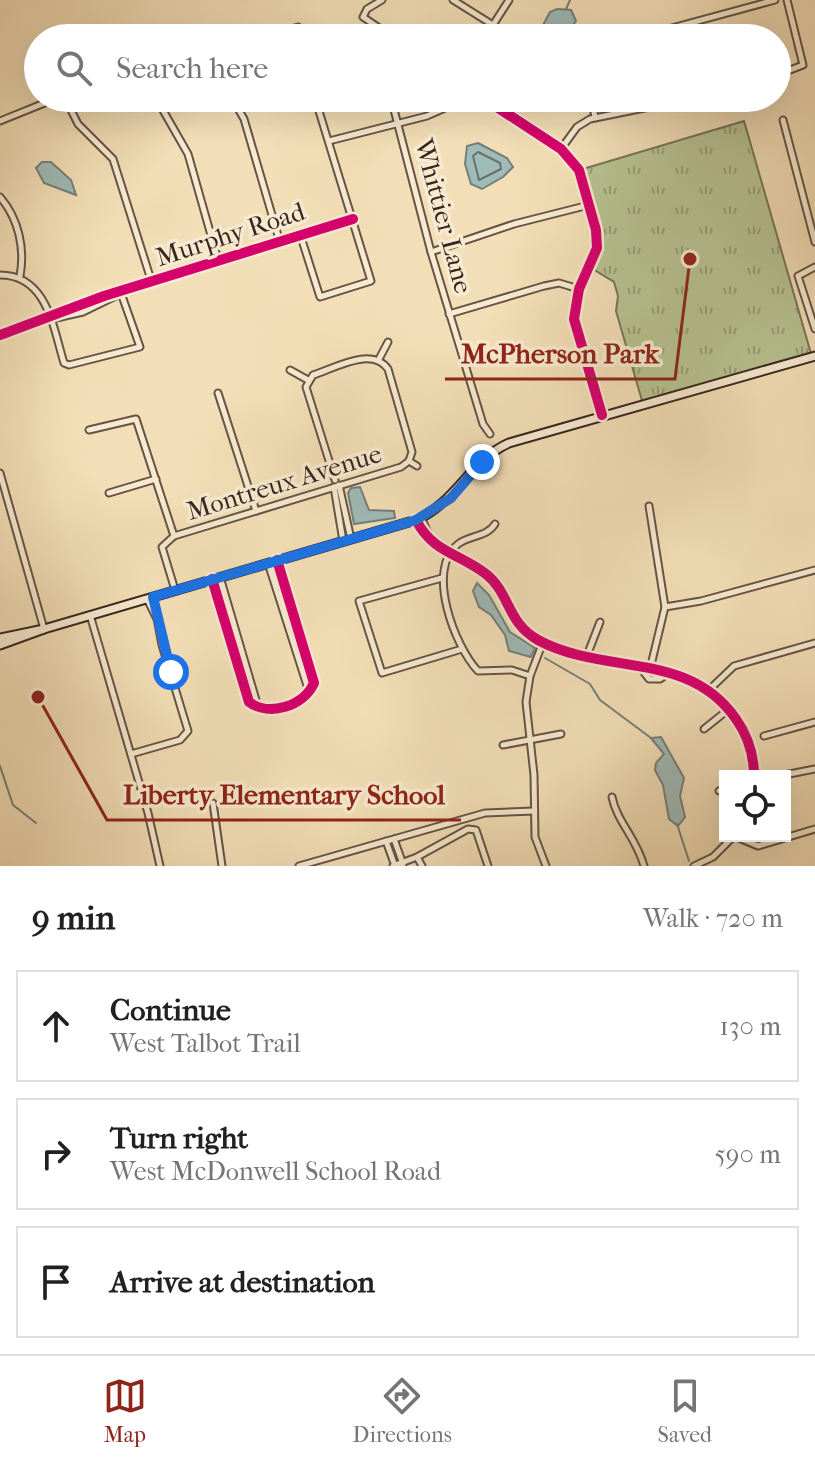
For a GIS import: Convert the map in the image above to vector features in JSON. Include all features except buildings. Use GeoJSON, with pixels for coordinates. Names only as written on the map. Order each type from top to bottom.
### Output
{"type":"FeatureCollection","features":[{"type":"Feature","properties":{"kind":"main road"},"geometry":{"type":"LineString","coordinates":[[0,645],[90,615],[419,518],[451,498],[474,468],[502,446],[815,356]]}},
{"type":"Feature","properties":{"kind":"main road"},"geometry":{"type":"LineString","coordinates":[[0,638],[44,629]]}},
{"type":"Feature","properties":{"kind":"street"},"geometry":{"type":"LineString","coordinates":[[373,24],[363,17],[367,9],[382,0]]}},
{"type":"Feature","properties":{"kind":"street"},"geometry":{"type":"LineString","coordinates":[[453,0],[491,24]]}},
{"type":"Feature","properties":{"kind":"street"},"geometry":{"type":"LineString","coordinates":[[494,24],[509,0]]}},
{"type":"Feature","properties":{"kind":"street"},"geometry":{"type":"LineString","coordinates":[[687,24],[775,0]]}},
{"type":"Feature","properties":{"kind":"street"},"geometry":{"type":"LineString","coordinates":[[787,0],[803,65],[791,70]]}},
{"type":"Feature","properties":{"kind":"street"},"geometry":{"type":"LineString","coordinates":[[0,121],[24,111]]}},
{"type":"Feature","properties":{"kind":"street"},"geometry":{"type":"LineString","coordinates":[[72,112],[78,124],[113,159],[152,283]]}},
{"type":"Feature","properties":{"kind":"street"},"geometry":{"type":"LineString","coordinates":[[164,112],[188,154],[218,261]]}},
{"type":"Feature","properties":{"kind":"street"},"geometry":{"type":"LineString","coordinates":[[240,112],[279,239]]}},
{"type":"Feature","properties":{"kind":"street"},"geometry":{"type":"LineString","coordinates":[[300,234],[320,297],[371,281],[320,112]]}},
{"type":"Feature","properties":{"kind":"street","name":"Whittier Lane"},"geometry":{"type":"LineString","coordinates":[[396,112],[449,314],[483,424],[490,434]]}},
{"type":"Feature","properties":{"kind":"street"},"geometry":{"type":"LineString","coordinates":[[329,141],[433,112]]}},
{"type":"Feature","properties":{"kind":"street"},"geometry":{"type":"LineString","coordinates":[[504,112],[561,149],[579,170],[597,248],[579,289],[574,319],[602,415]]}},
{"type":"Feature","properties":{"kind":"street"},"geometry":{"type":"LineString","coordinates":[[594,112],[595,117]]}},
{"type":"Feature","properties":{"kind":"street"},"geometry":{"type":"LineString","coordinates":[[561,149],[577,127],[595,117],[621,112]]}},
{"type":"Feature","properties":{"kind":"street"},"geometry":{"type":"LineString","coordinates":[[783,120],[815,242]]}},
{"type":"Feature","properties":{"kind":"street"},"geometry":{"type":"LineString","coordinates":[[0,197],[21,239],[23,258],[20,276]]}},
{"type":"Feature","properties":{"kind":"street"},"geometry":{"type":"LineString","coordinates":[[431,252],[514,224],[589,205]]}},
{"type":"Feature","properties":{"kind":"street","name":"Murphy Road"},"geometry":{"type":"LineString","coordinates":[[0,335],[83,312],[121,293],[279,239],[353,219]]}},
{"type":"Feature","properties":{"kind":"street"},"geometry":{"type":"LineString","coordinates":[[815,267],[799,274],[815,329]]}},
{"type":"Feature","properties":{"kind":"street"},"geometry":{"type":"LineString","coordinates":[[0,275],[20,276],[44,299],[64,363],[69,365],[140,347],[121,293]]}},
{"type":"Feature","properties":{"kind":"street"},"geometry":{"type":"LineString","coordinates":[[449,314],[559,283],[579,289]]}},
{"type":"Feature","properties":{"kind":"street"},"geometry":{"type":"LineString","coordinates":[[379,359],[388,342]]}},
{"type":"Feature","properties":{"kind":"street"},"geometry":{"type":"LineString","coordinates":[[347,540],[336,485],[306,387],[308,380],[313,375],[372,356],[379,359],[388,369],[412,452],[409,461]]}},
{"type":"Feature","properties":{"kind":"street"},"geometry":{"type":"LineString","coordinates":[[290,370],[308,380]]}},
{"type":"Feature","properties":{"kind":"street"},"geometry":{"type":"LineString","coordinates":[[218,393],[256,511]]}},
{"type":"Feature","properties":{"kind":"street"},"geometry":{"type":"LineString","coordinates":[[89,430],[136,419],[174,536]]}},
{"type":"Feature","properties":{"kind":"street","name":"Montreux Avenue"},"geometry":{"type":"LineString","coordinates":[[175,590],[162,547],[174,536],[401,467],[409,461],[417,466]]}},
{"type":"Feature","properties":{"kind":"street"},"geometry":{"type":"LineString","coordinates":[[0,473],[44,629]]}},
{"type":"Feature","properties":{"kind":"street"},"geometry":{"type":"LineString","coordinates":[[109,493],[156,479]]}},
{"type":"Feature","properties":{"kind":"street"},"geometry":{"type":"LineString","coordinates":[[649,506],[665,607],[651,665]]}},
{"type":"Feature","properties":{"kind":"street"},"geometry":{"type":"LineString","coordinates":[[419,518],[423,534],[448,555],[486,574],[516,623],[543,642],[586,658],[651,665],[710,689],[729,709],[748,741],[753,770]]}},
{"type":"Feature","properties":{"kind":"street"},"geometry":{"type":"LineString","coordinates":[[495,524],[491,530],[458,544],[448,555],[442,578],[462,649],[478,671],[512,670],[530,676]]}},
{"type":"Feature","properties":{"kind":"street"},"geometry":{"type":"LineString","coordinates":[[216,578],[218,598],[249,702],[267,711],[302,700],[310,693],[314,683],[282,577],[273,561]]}},
{"type":"Feature","properties":{"kind":"street"},"geometry":{"type":"LineString","coordinates":[[273,561],[274,580],[310,693]]}},
{"type":"Feature","properties":{"kind":"street"},"geometry":{"type":"LineString","coordinates":[[665,607],[701,601],[815,570]]}},
{"type":"Feature","properties":{"kind":"street"},"geometry":{"type":"LineString","coordinates":[[274,580],[282,577]]}},
{"type":"Feature","properties":{"kind":"street"},"geometry":{"type":"LineString","coordinates":[[216,578],[225,596],[256,700],[255,707]]}},
{"type":"Feature","properties":{"kind":"street"},"geometry":{"type":"LineString","coordinates":[[442,578],[359,601],[382,673],[462,649]]}},
{"type":"Feature","properties":{"kind":"street"},"geometry":{"type":"LineString","coordinates":[[218,598],[225,596]]}},
{"type":"Feature","properties":{"kind":"street"},"geometry":{"type":"LineString","coordinates":[[131,754],[187,736],[150,598]]}},
{"type":"Feature","properties":{"kind":"street"},"geometry":{"type":"LineString","coordinates":[[90,615],[160,866]]}},
{"type":"Feature","properties":{"kind":"street"},"geometry":{"type":"LineString","coordinates":[[586,658],[600,622]]}},
{"type":"Feature","properties":{"kind":"street"},"geometry":{"type":"LineString","coordinates":[[543,642],[530,676],[526,702],[538,851],[546,866]]}},
{"type":"Feature","properties":{"kind":"street"},"geometry":{"type":"LineString","coordinates":[[710,689],[734,666],[815,643]]}},
{"type":"Feature","properties":{"kind":"street"},"geometry":{"type":"LineString","coordinates":[[638,665],[649,679],[660,679],[672,671]]}},
{"type":"Feature","properties":{"kind":"street"},"geometry":{"type":"LineString","coordinates":[[704,729],[729,709]]}},
{"type":"Feature","properties":{"kind":"street"},"geometry":{"type":"LineString","coordinates":[[764,736],[815,722]]}},
{"type":"Feature","properties":{"kind":"street"},"geometry":{"type":"LineString","coordinates":[[503,745],[561,734]]}},
{"type":"Feature","properties":{"kind":"street"},"geometry":{"type":"LineString","coordinates":[[791,774],[815,769]]}},
{"type":"Feature","properties":{"kind":"street"},"geometry":{"type":"LineString","coordinates":[[612,797],[617,813],[636,839],[644,866]]}},
{"type":"Feature","properties":{"kind":"street"},"geometry":{"type":"LineString","coordinates":[[213,803],[222,866]]}},
{"type":"Feature","properties":{"kind":"street"},"geometry":{"type":"LineString","coordinates":[[299,866],[485,813],[534,811]]}},
{"type":"Feature","properties":{"kind":"street"},"geometry":{"type":"LineString","coordinates":[[390,840],[394,866],[468,829],[476,830],[488,866]]}},
{"type":"Feature","properties":{"kind":"street"},"geometry":{"type":"LineString","coordinates":[[791,836],[815,829]]}},
{"type":"Feature","properties":{"kind":"street"},"geometry":{"type":"LineString","coordinates":[[390,840],[403,864]]}},
{"type":"Feature","properties":{"kind":"street"},"geometry":{"type":"LineString","coordinates":[[694,866],[713,857],[728,842]]}},
{"type":"Feature","properties":{"kind":"street"},"geometry":{"type":"LineString","coordinates":[[748,842],[758,846],[771,842]]}},
{"type":"Feature","properties":{"kind":"street"},"geometry":{"type":"LineString","coordinates":[[417,857],[422,866]]}},
{"type":"Feature","properties":{"kind":"green space"},"geometry":{"type":"Polygon","coordinates":[[[744,121],[812,357],[643,404],[616,311],[618,296],[614,282],[593,269],[598,231],[583,169],[744,121]]]}},
{"type":"Feature","properties":{"kind":"water"},"geometry":{"type":"Polygon","coordinates":[[[571,10],[576,21],[573,24],[544,24],[550,12],[571,10]]]}},
{"type":"Feature","properties":{"kind":"water"},"geometry":{"type":"Polygon","coordinates":[[[478,143],[507,158],[513,167],[482,189],[471,184],[465,164],[467,146],[478,143]]]}},
{"type":"Feature","properties":{"kind":"water"},"geometry":{"type":"Polygon","coordinates":[[[42,162],[51,162],[71,180],[76,195],[44,183],[36,168],[42,162]]]}},
{"type":"Feature","properties":{"kind":"water"},"geometry":{"type":"Polygon","coordinates":[[[360,487],[369,510],[394,511],[395,518],[354,524],[348,493],[351,488],[360,487]]]}},
{"type":"Feature","properties":{"kind":"water"},"geometry":{"type":"Polygon","coordinates":[[[477,583],[489,595],[510,632],[535,648],[531,657],[509,651],[505,635],[491,615],[479,607],[473,591],[477,583]]]}},
{"type":"Feature","properties":{"kind":"water"},"geometry":{"type":"Polygon","coordinates":[[[661,737],[684,778],[680,796],[685,817],[678,826],[669,819],[663,785],[655,770],[656,763],[664,754],[651,738],[661,737]]]}},
{"type":"Feature","properties":{"kind":"waterway"},"geometry":{"type":"LineString","coordinates":[[566,9],[570,0]]}},
{"type":"Feature","properties":{"kind":"waterway"},"geometry":{"type":"LineString","coordinates":[[545,658],[590,684],[600,700],[651,738]]}},
{"type":"Feature","properties":{"kind":"waterway"},"geometry":{"type":"LineString","coordinates":[[0,766],[13,805],[36,823]]}},
{"type":"Feature","properties":{"kind":"waterway"},"geometry":{"type":"LineString","coordinates":[[677,824],[689,861]]}},
{"type":"Feature","properties":{"kind":"cycle path"},"geometry":{"type":"LineString","coordinates":[[504,112],[561,149],[579,170],[596,230],[597,248],[579,289],[574,319],[602,415]]}},
{"type":"Feature","properties":{"kind":"cycle path"},"geometry":{"type":"LineString","coordinates":[[0,335],[104,296],[353,219]]}},
{"type":"Feature","properties":{"kind":"cycle path"},"geometry":{"type":"LineString","coordinates":[[416,520],[438,546],[486,574],[500,590],[520,625],[538,640],[590,658],[670,673],[716,697],[744,732],[753,770]]}},
{"type":"Feature","properties":{"kind":"cycle path"},"geometry":{"type":"LineString","coordinates":[[212,579],[249,702],[266,709],[285,707],[302,698],[314,683],[277,560]]}},
{"type":"Feature","properties":{"kind":"place","name":"McPherson Park"},"geometry":{"type":"Point","coordinates":[690,259]}},
{"type":"Feature","properties":{"kind":"place","name":"Liberty Elementary School"},"geometry":{"type":"Point","coordinates":[38,697]}},
{"type":"Feature","properties":{"kind":"route"},"geometry":{"type":"LineString","coordinates":[[171,672],[162,645],[153,597],[416,520],[451,498],[482,462]]}}]}
